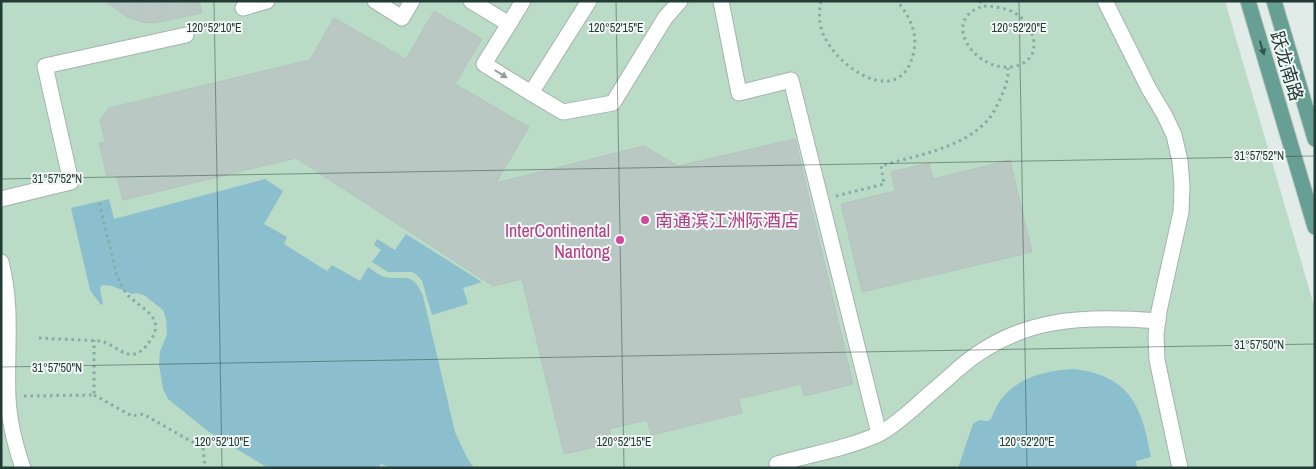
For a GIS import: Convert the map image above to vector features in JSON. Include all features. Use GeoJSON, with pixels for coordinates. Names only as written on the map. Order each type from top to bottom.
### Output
{"type":"FeatureCollection","features":[{"type":"Feature","properties":{"kind":"main road","name":"跃龙南路"},"geometry":{"type":"LineString","coordinates":[[1248,1],[1315,227]]}},
{"type":"Feature","properties":{"kind":"main road","name":"跃龙南路"},"geometry":{"type":"LineString","coordinates":[[1274,1],[1310,109],[1315,138]]}},
{"type":"Feature","properties":{"kind":"street"},"geometry":{"type":"LineString","coordinates":[[243,8],[267,1]]}},
{"type":"Feature","properties":{"kind":"street"},"geometry":{"type":"LineString","coordinates":[[375,1],[402,18],[412,1]]}},
{"type":"Feature","properties":{"kind":"street"},"geometry":{"type":"LineString","coordinates":[[471,1],[509,24]]}},
{"type":"Feature","properties":{"kind":"street"},"geometry":{"type":"LineString","coordinates":[[523,1],[484,64],[563,112],[613,103],[660,26],[680,1]]}},
{"type":"Feature","properties":{"kind":"street"},"geometry":{"type":"LineString","coordinates":[[531,93],[589,1]]}},
{"type":"Feature","properties":{"kind":"street"},"geometry":{"type":"LineString","coordinates":[[721,1],[739,93],[791,80],[879,434]]}},
{"type":"Feature","properties":{"kind":"street"},"geometry":{"type":"LineString","coordinates":[[1105,1],[1170,128],[1180,161],[1182,186],[1181,212],[1156,335],[1157,360],[1180,468]]}},
{"type":"Feature","properties":{"kind":"street"},"geometry":{"type":"LineString","coordinates":[[1,199],[71,182],[44,66],[186,35]]}},
{"type":"Feature","properties":{"kind":"street"},"geometry":{"type":"LineString","coordinates":[[1,262],[6,282],[9,312],[8,396],[15,446],[23,468]]}},
{"type":"Feature","properties":{"kind":"street"},"geometry":{"type":"LineString","coordinates":[[777,464],[851,444],[879,434],[900,419],[968,360],[986,347],[1010,334],[1036,326],[1064,321],[1096,319],[1158,321]]}},
{"type":"Feature","properties":{"kind":"path"},"geometry":{"type":"LineString","coordinates":[[821,1],[819,14],[822,29],[837,54],[849,67],[866,77],[879,81],[892,80],[902,76],[908,70],[915,47],[911,23],[905,10],[897,1]]}},
{"type":"Feature","properties":{"kind":"path"},"geometry":{"type":"LineString","coordinates":[[980,1],[984,6]]}},
{"type":"Feature","properties":{"kind":"path"},"geometry":{"type":"LineString","coordinates":[[984,6],[1011,11],[1021,17],[1030,27],[1034,37],[1034,47],[1029,58],[1019,65],[1008,68],[992,65],[980,59],[969,49],[963,35],[964,19],[974,9],[984,6]]}},
{"type":"Feature","properties":{"kind":"path"},"geometry":{"type":"LineString","coordinates":[[821,200],[884,184],[881,166],[952,144],[973,133],[988,120],[997,105],[1009,75],[1008,68]]}},
{"type":"Feature","properties":{"kind":"path"},"geometry":{"type":"LineString","coordinates":[[39,338],[94,340],[109,343],[123,354],[130,354],[141,350],[147,345],[155,332],[153,317],[148,310],[126,294],[117,277],[99,201]]}},
{"type":"Feature","properties":{"kind":"path"},"geometry":{"type":"LineString","coordinates":[[94,340],[94,395]]}},
{"type":"Feature","properties":{"kind":"path"},"geometry":{"type":"LineString","coordinates":[[8,396],[94,395],[132,416],[143,414],[203,448],[205,468]]}},
{"type":"Feature","properties":{"kind":"green space","name":"南通滨江洲际酒店"},"geometry":{"type":"Polygon","coordinates":[[[1,1],[1225,1],[1315,309],[1315,468],[1,468],[1,1]]]}},
{"type":"Feature","properties":{"kind":"water"},"geometry":{"type":"Polygon","coordinates":[[[265,179],[283,191],[264,224],[287,237],[284,244],[327,271],[332,265],[360,281],[368,267],[378,274],[389,278],[410,279],[419,287],[423,296],[455,432],[467,458],[474,468],[392,468],[381,464],[378,468],[268,468],[209,432],[168,399],[163,389],[159,365],[160,351],[167,335],[166,319],[163,310],[144,295],[132,294],[112,286],[102,285],[100,288],[103,304],[101,305],[90,290],[71,208],[109,199],[114,219],[265,179]]]}},
{"type":"Feature","properties":{"kind":"water"},"geometry":{"type":"Polygon","coordinates":[[[406,234],[482,282],[463,288],[468,304],[432,315],[422,281],[418,276],[412,272],[388,272],[372,262],[381,250],[374,245],[377,239],[395,250],[406,234]]]}},
{"type":"Feature","properties":{"kind":"water"},"geometry":{"type":"Polygon","coordinates":[[[1074,369],[1093,373],[1108,379],[1121,386],[1130,396],[1143,423],[1151,457],[1136,461],[1137,468],[958,468],[973,424],[979,420],[988,421],[991,419],[1002,398],[1009,391],[1025,380],[1035,376],[1054,371],[1074,369]]]}},
{"type":"Feature","properties":{"kind":"building"},"geometry":{"type":"Polygon","coordinates":[[[105,1],[199,1],[202,13],[154,23],[142,22],[127,17],[105,1]]]}},
{"type":"Feature","properties":{"kind":"building","name":"InterContinental Nantong"},"geometry":{"type":"Polygon","coordinates":[[[434,11],[482,39],[455,84],[529,127],[496,183],[644,146],[678,166],[795,139],[853,384],[804,396],[801,384],[739,399],[742,413],[651,435],[647,420],[609,429],[613,443],[564,454],[522,279],[493,286],[296,158],[123,200],[116,174],[107,176],[99,143],[105,142],[100,120],[109,108],[310,60],[334,18],[406,59],[434,11]]]}},
{"type":"Feature","properties":{"kind":"building"},"geometry":{"type":"Polygon","coordinates":[[[1010,160],[1032,252],[862,292],[841,204],[895,191],[891,172],[929,163],[933,179],[1010,160]]]}},
{"type":"Feature","properties":{"kind":"tunnel"},"geometry":{"type":"LineString","coordinates":[[125,1],[152,9],[196,1]]}},
{"type":"Feature","properties":{"kind":"place","name":"南通滨江洲际酒店"},"geometry":{"type":"Point","coordinates":[645,220]}},
{"type":"Feature","properties":{"kind":"place","name":"InterContinental Nantong"},"geometry":{"type":"Point","coordinates":[620,240]}}]}
